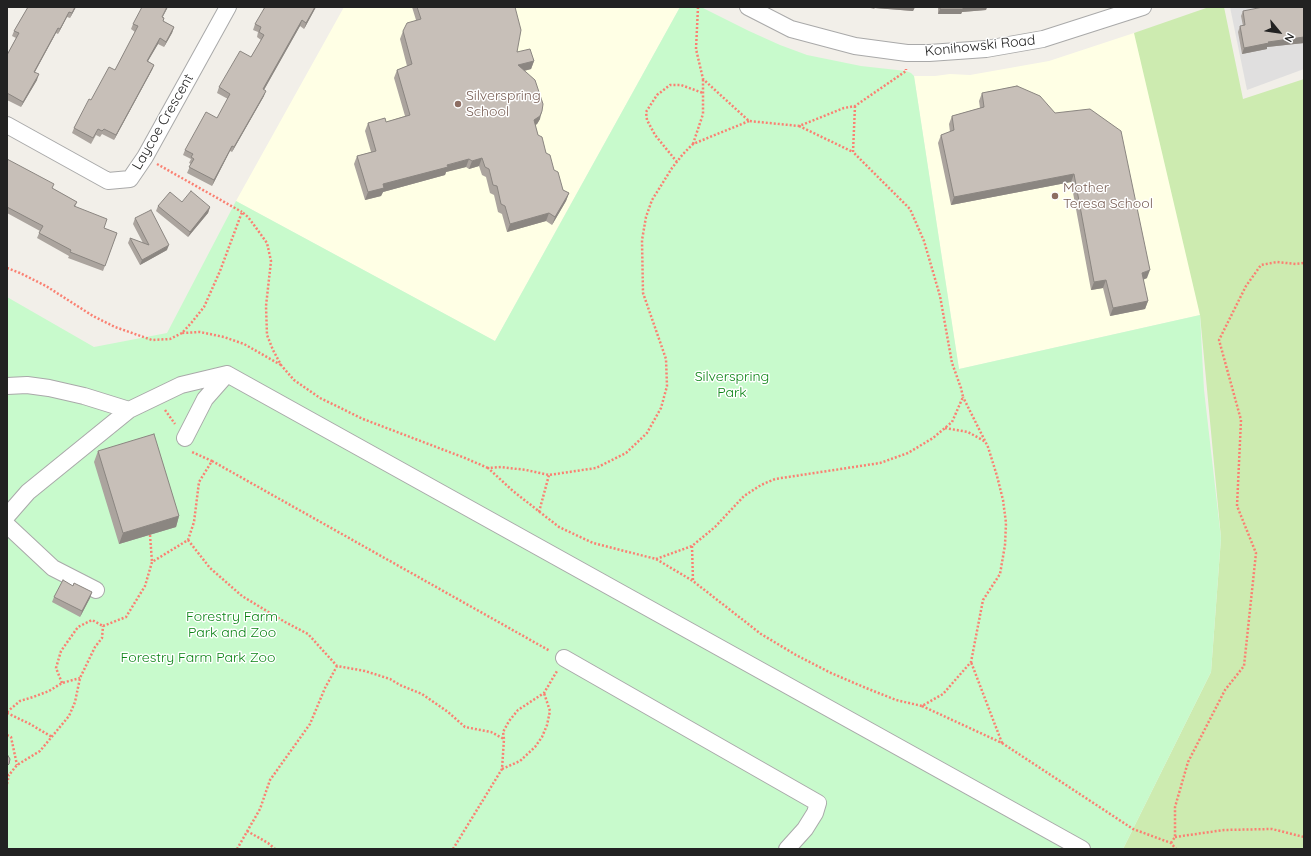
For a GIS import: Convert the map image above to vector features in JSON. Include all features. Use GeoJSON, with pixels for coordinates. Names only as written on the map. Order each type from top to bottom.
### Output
{"type":"FeatureCollection","features":[{"type":"Feature","properties":{"kind":"street","name":"Laycoe Crescent"},"geometry":{"type":"LineString","coordinates":[[7,125],[108,181],[130,179],[145,157],[228,7]]}},
{"type":"Feature","properties":{"kind":"street","name":"Konihowski Road"},"geometry":{"type":"LineString","coordinates":[[748,7],[791,29],[855,46],[907,53],[929,54],[986,49],[1043,39],[1143,7]]}},
{"type":"Feature","properties":{"kind":"street"},"geometry":{"type":"LineString","coordinates":[[7,373],[27,385]]}},
{"type":"Feature","properties":{"kind":"street"},"geometry":{"type":"LineString","coordinates":[[185,438],[205,399],[227,374]]}},
{"type":"Feature","properties":{"kind":"street"},"geometry":{"type":"LineString","coordinates":[[7,516],[28,492],[129,410],[181,385],[227,374],[1082,849]]}},
{"type":"Feature","properties":{"kind":"street"},"geometry":{"type":"LineString","coordinates":[[7,386],[27,385],[84,396],[129,410]]}},
{"type":"Feature","properties":{"kind":"street"},"geometry":{"type":"LineString","coordinates":[[7,525],[53,568],[96,590]]}},
{"type":"Feature","properties":{"kind":"street"},"geometry":{"type":"LineString","coordinates":[[564,658],[818,803],[815,813],[805,829],[788,849]]}},
{"type":"Feature","properties":{"kind":"path"},"geometry":{"type":"LineString","coordinates":[[488,468],[526,470],[549,475],[596,468],[626,453],[647,433],[661,408],[667,386],[666,359],[643,292],[642,240],[646,217],[652,200],[677,162],[693,144],[703,114],[703,79],[696,49],[698,7]]}},
{"type":"Feature","properties":{"kind":"path"},"geometry":{"type":"LineString","coordinates":[[799,126],[844,108],[855,106],[906,71],[906,68]]}},
{"type":"Feature","properties":{"kind":"path"},"geometry":{"type":"LineString","coordinates":[[703,79],[749,121]]}},
{"type":"Feature","properties":{"kind":"path"},"geometry":{"type":"LineString","coordinates":[[677,162],[655,135],[647,120],[646,112],[657,95],[670,85],[681,84],[703,93]]}},
{"type":"Feature","properties":{"kind":"path"},"geometry":{"type":"LineString","coordinates":[[853,152],[855,106]]}},
{"type":"Feature","properties":{"kind":"path"},"geometry":{"type":"LineString","coordinates":[[693,144],[749,121],[799,126],[853,152],[910,209],[921,235],[940,296],[952,363],[963,397],[986,442],[998,476],[1006,523],[1005,545],[1000,574],[983,600],[971,662],[943,694],[922,706]]}},
{"type":"Feature","properties":{"kind":"path"},"geometry":{"type":"LineString","coordinates":[[158,165],[242,212],[248,217],[267,243],[271,261],[266,306],[267,335],[272,350],[281,365],[294,380],[326,401],[363,419],[488,468],[513,491],[559,527],[594,543],[656,559],[693,581],[761,634],[796,655],[831,673],[866,688],[896,700],[922,706],[1002,743],[1133,829],[1171,843],[1176,849]]}},
{"type":"Feature","properties":{"kind":"path"},"geometry":{"type":"LineString","coordinates":[[7,268],[46,286],[93,316],[116,327],[152,340],[170,339],[182,333],[204,307],[220,271],[242,212]]}},
{"type":"Feature","properties":{"kind":"path"},"geometry":{"type":"LineString","coordinates":[[1171,843],[1175,837],[1175,807],[1188,762],[1225,690],[1244,666],[1256,553],[1237,506],[1241,420],[1219,340],[1246,286],[1261,265],[1277,262],[1296,264],[1304,262]]}},
{"type":"Feature","properties":{"kind":"path"},"geometry":{"type":"LineString","coordinates":[[182,333],[200,332],[224,336],[244,344],[281,365]]}},
{"type":"Feature","properties":{"kind":"path"},"geometry":{"type":"LineString","coordinates":[[656,559],[692,546],[715,527],[744,496],[761,485],[775,480],[880,463],[908,453],[933,438],[952,422],[963,397]]}},
{"type":"Feature","properties":{"kind":"path"},"geometry":{"type":"LineString","coordinates":[[162,406],[185,438],[192,451],[564,658],[544,693],[518,710],[509,721],[503,732],[502,769],[453,849]]}},
{"type":"Feature","properties":{"kind":"path"},"geometry":{"type":"LineString","coordinates":[[945,428],[968,432],[986,442]]}},
{"type":"Feature","properties":{"kind":"path"},"geometry":{"type":"LineString","coordinates":[[152,562],[188,540],[194,522],[199,482],[212,461]]}},
{"type":"Feature","properties":{"kind":"path"},"geometry":{"type":"LineString","coordinates":[[539,512],[549,475]]}},
{"type":"Feature","properties":{"kind":"path"},"geometry":{"type":"LineString","coordinates":[[62,683],[56,668],[61,651],[75,630],[92,620],[103,626],[126,617],[145,586],[152,562],[150,534]]}},
{"type":"Feature","properties":{"kind":"path"},"geometry":{"type":"LineString","coordinates":[[188,540],[210,568],[242,596],[284,622],[308,634],[337,666],[365,670],[390,679],[400,686],[422,694],[448,712],[465,727],[491,732],[504,739]]}},
{"type":"Feature","properties":{"kind":"path"},"geometry":{"type":"LineString","coordinates":[[692,546],[693,581]]}},
{"type":"Feature","properties":{"kind":"path"},"geometry":{"type":"LineString","coordinates":[[7,784],[8,775],[16,765],[40,751],[68,716],[74,702],[80,678],[95,647],[102,638],[103,626]]}},
{"type":"Feature","properties":{"kind":"path"},"geometry":{"type":"LineString","coordinates":[[971,662],[1002,743]]}},
{"type":"Feature","properties":{"kind":"path"},"geometry":{"type":"LineString","coordinates":[[237,849],[260,809],[270,780],[310,724],[325,688],[337,666]]}},
{"type":"Feature","properties":{"kind":"path"},"geometry":{"type":"LineString","coordinates":[[52,737],[7,713],[20,700],[33,697],[49,691],[62,683],[80,678]]}},
{"type":"Feature","properties":{"kind":"path"},"geometry":{"type":"LineString","coordinates":[[502,769],[520,760],[535,747],[542,737],[547,725],[550,711],[544,693]]}},
{"type":"Feature","properties":{"kind":"path"},"geometry":{"type":"LineString","coordinates":[[7,735],[11,737],[16,765]]}},
{"type":"Feature","properties":{"kind":"path"},"geometry":{"type":"LineString","coordinates":[[1175,837],[1224,830],[1272,829],[1304,837]]}},
{"type":"Feature","properties":{"kind":"path"},"geometry":{"type":"LineString","coordinates":[[247,831],[276,849]]}},
{"type":"Feature","properties":{"kind":"shaded area","name":"Silverspring School"},"geometry":{"type":"Polygon","coordinates":[[[344,7],[680,7],[495,341],[236,201],[344,7]]]}},
{"type":"Feature","properties":{"kind":"shaded area"},"geometry":{"type":"Polygon","coordinates":[[[1230,7],[1304,7],[1304,69],[1247,90],[1230,7]]]}},
{"type":"Feature","properties":{"kind":"shaded area","name":"Mother Teresa School"},"geometry":{"type":"Polygon","coordinates":[[[1146,31],[1200,315],[959,369],[914,76],[950,74],[970,75],[1049,61],[1134,33],[1146,31]]]}},
{"type":"Feature","properties":{"kind":"green space"},"geometry":{"type":"Polygon","coordinates":[[[680,7],[701,7],[749,31],[807,55],[861,66],[906,71],[914,76],[959,369],[1200,315],[1204,390],[1221,538],[1211,672],[1123,849],[7,849],[7,297],[94,347],[167,333],[236,201],[495,341],[680,7]]]}},
{"type":"Feature","properties":{"kind":"green space"},"geometry":{"type":"Polygon","coordinates":[[[1209,7],[1224,7],[1243,99],[1304,79],[1304,849],[1123,849],[1211,672],[1221,538],[1200,315],[1134,33],[1209,7]]]}},
{"type":"Feature","properties":{"kind":"building"},"geometry":{"type":"Polygon","coordinates":[[[28,7],[75,7],[72,13],[69,12],[60,29],[58,28],[34,72],[39,74],[23,102],[7,93],[7,55],[19,33],[14,31],[28,7]]]}},
{"type":"Feature","properties":{"kind":"building"},"geometry":{"type":"Polygon","coordinates":[[[142,7],[167,7],[162,17],[164,18],[163,21],[174,27],[166,42],[160,38],[147,61],[154,65],[116,135],[104,129],[102,131],[98,129],[93,138],[74,128],[89,99],[91,100],[109,67],[115,70],[138,26],[133,24],[142,7]]]}},
{"type":"Feature","properties":{"kind":"building"},"geometry":{"type":"Polygon","coordinates":[[[265,7],[315,7],[306,23],[302,20],[263,89],[266,91],[234,147],[232,146],[214,180],[189,167],[194,159],[191,157],[193,154],[185,150],[206,112],[217,118],[230,94],[219,87],[240,51],[251,57],[264,35],[259,32],[261,27],[255,24],[265,7]]]}},
{"type":"Feature","properties":{"kind":"building"},"geometry":{"type":"Polygon","coordinates":[[[417,7],[515,7],[521,30],[517,52],[530,49],[534,61],[518,65],[535,80],[543,104],[540,116],[534,120],[538,135],[542,137],[546,153],[550,155],[554,170],[558,172],[563,190],[569,193],[555,217],[549,213],[510,224],[505,206],[501,204],[497,186],[493,185],[489,169],[485,167],[482,158],[472,161],[469,159],[447,165],[448,167],[383,184],[384,188],[368,192],[357,156],[376,151],[368,123],[385,118],[386,122],[410,115],[397,70],[412,64],[403,31],[407,23],[421,19],[417,7]]]}},
{"type":"Feature","properties":{"kind":"building"},"geometry":{"type":"Polygon","coordinates":[[[940,7],[963,7],[963,9],[940,9],[940,7]]]}},
{"type":"Feature","properties":{"kind":"building"},"geometry":{"type":"Polygon","coordinates":[[[1263,7],[1304,7],[1304,37],[1268,42],[1269,43],[1244,48],[1240,26],[1245,25],[1243,11],[1263,7]]]}},
{"type":"Feature","properties":{"kind":"building"},"geometry":{"type":"Polygon","coordinates":[[[1017,86],[1040,96],[1055,113],[1090,109],[1121,131],[1150,270],[1142,273],[1148,301],[1113,308],[1106,280],[1094,282],[1074,174],[954,197],[941,135],[954,130],[952,116],[984,107],[982,93],[1017,86]]]}},
{"type":"Feature","properties":{"kind":"building"},"geometry":{"type":"Polygon","coordinates":[[[7,159],[54,184],[52,188],[77,202],[74,206],[107,219],[104,228],[117,233],[105,266],[70,252],[71,250],[39,233],[43,226],[7,207],[7,159]]]}},
{"type":"Feature","properties":{"kind":"building"},"geometry":{"type":"Polygon","coordinates":[[[191,191],[210,207],[190,232],[158,206],[170,192],[182,202],[191,191]]]}},
{"type":"Feature","properties":{"kind":"building"},"geometry":{"type":"Polygon","coordinates":[[[151,210],[169,245],[142,260],[130,238],[149,245],[135,218],[151,210]]]}},
{"type":"Feature","properties":{"kind":"building"},"geometry":{"type":"Polygon","coordinates":[[[154,434],[179,516],[123,533],[98,451],[154,434]]]}},
{"type":"Feature","properties":{"kind":"building"},"geometry":{"type":"Polygon","coordinates":[[[63,580],[73,586],[74,583],[92,592],[82,611],[54,597],[63,580]]]}},
{"type":"Feature","properties":{"kind":"building"},"geometry":{"type":"Polygon","coordinates":[[[7,754],[10,759],[7,766],[7,754]]]}},
{"type":"Feature","properties":{"kind":"place","name":"Silverspring School"},"geometry":{"type":"Point","coordinates":[458,104]}},
{"type":"Feature","properties":{"kind":"place","name":"Mother Teresa School"},"geometry":{"type":"Point","coordinates":[1055,196]}},
{"type":"Feature","properties":{"kind":"park label","name":"Silverspring Park"},"geometry":{"type":"Point","coordinates":[732,386]}},
{"type":"Feature","properties":{"kind":"park label","name":"Forestry Farm Park and Zoo"},"geometry":{"type":"Point","coordinates":[232,626]}},
{"type":"Feature","properties":{"kind":"park label","name":"Forestry Farm Park Zoo"},"geometry":{"type":"Point","coordinates":[198,658]}}]}
